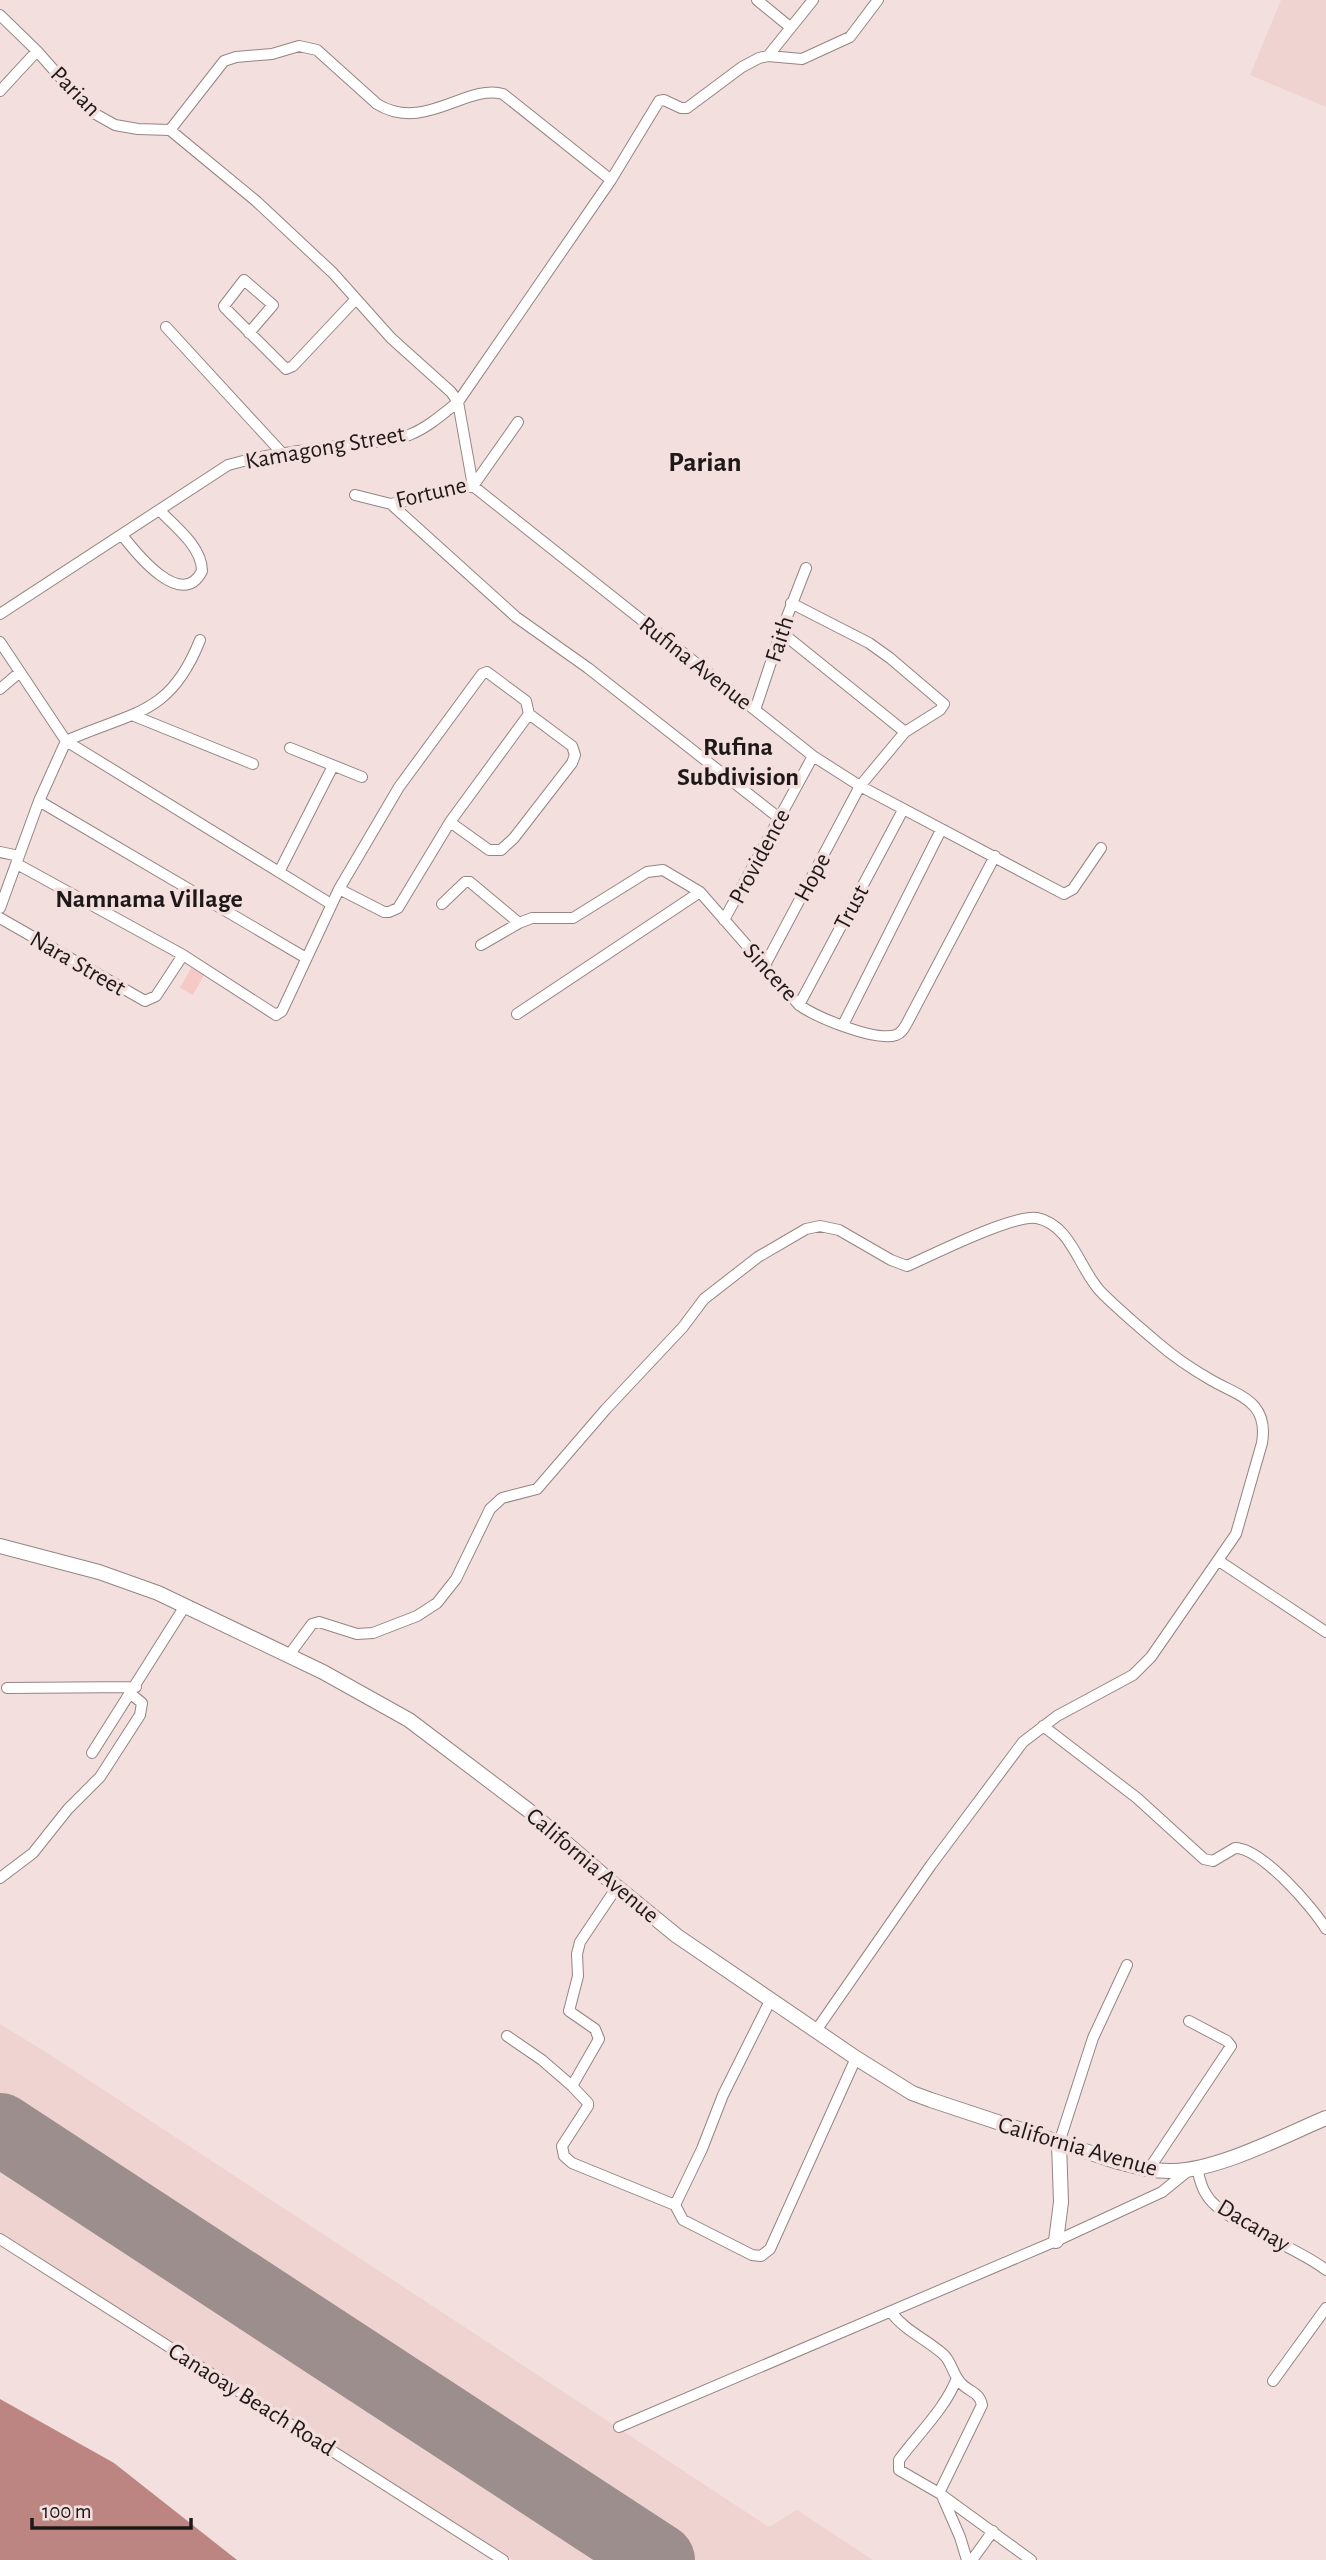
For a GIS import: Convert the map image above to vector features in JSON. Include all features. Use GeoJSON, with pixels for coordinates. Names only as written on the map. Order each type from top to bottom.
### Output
{"type":"FeatureCollection","features":[{"type":"Feature","properties":{"kind":"street"},"geometry":{"type":"LineString","coordinates":[[757,0],[790,27]]}},
{"type":"Feature","properties":{"kind":"street"},"geometry":{"type":"LineString","coordinates":[[768,56],[813,0]]}},
{"type":"Feature","properties":{"kind":"street"},"geometry":{"type":"LineString","coordinates":[[768,56],[802,59],[850,37],[878,0]]}},
{"type":"Feature","properties":{"kind":"street","name":"Parian"},"geometry":{"type":"LineString","coordinates":[[0,15],[37,51],[89,111],[115,125],[170,130]]}},
{"type":"Feature","properties":{"kind":"street"},"geometry":{"type":"LineString","coordinates":[[473,486],[458,402],[446,386],[391,338],[334,273],[256,201],[170,130],[224,61],[309,46],[337,65],[377,104],[389,110],[425,111],[487,92],[503,94],[611,180]]}},
{"type":"Feature","properties":{"kind":"street"},"geometry":{"type":"LineString","coordinates":[[0,91],[37,51]]}},
{"type":"Feature","properties":{"kind":"street","name":"Kamagong Street"},"geometry":{"type":"LineString","coordinates":[[0,614],[228,465],[282,453],[395,439],[412,434],[429,424],[458,402],[611,180],[659,101],[664,100],[687,108],[742,67],[768,56]]}},
{"type":"Feature","properties":{"kind":"street"},"geometry":{"type":"LineString","coordinates":[[249,333],[273,305],[244,280],[224,305],[249,333],[286,369],[290,368],[356,299]]}},
{"type":"Feature","properties":{"kind":"street"},"geometry":{"type":"LineString","coordinates":[[166,327],[282,453]]}},
{"type":"Feature","properties":{"kind":"street","name":"Fortune"},"geometry":{"type":"LineString","coordinates":[[355,495],[391,504],[473,486],[518,422]]}},
{"type":"Feature","properties":{"kind":"street","name":"Rufina Avenue"},"geometry":{"type":"LineString","coordinates":[[473,486],[813,755],[860,786],[1063,894],[1073,889],[1101,848]]}},
{"type":"Feature","properties":{"kind":"street"},"geometry":{"type":"LineString","coordinates":[[391,504],[516,617],[588,668],[779,818]]}},
{"type":"Feature","properties":{"kind":"street"},"geometry":{"type":"LineString","coordinates":[[122,536],[145,564],[163,577],[181,584],[193,583],[202,571],[196,552],[180,530],[159,510]]}},
{"type":"Feature","properties":{"kind":"street","name":"Faith"},"geometry":{"type":"LineString","coordinates":[[755,710],[791,603],[806,568]]}},
{"type":"Feature","properties":{"kind":"street","name":"Hope"},"geometry":{"type":"LineString","coordinates":[[764,967],[860,786],[905,732],[940,710],[944,704],[869,643],[791,603]]}},
{"type":"Feature","properties":{"kind":"street"},"geometry":{"type":"LineString","coordinates":[[781,632],[905,732]]}},
{"type":"Feature","properties":{"kind":"street"},"geometry":{"type":"LineString","coordinates":[[0,908],[39,802],[66,741],[158,702],[173,690],[190,664],[200,640]]}},
{"type":"Feature","properties":{"kind":"street"},"geometry":{"type":"LineString","coordinates":[[0,642],[66,741],[331,904]]}},
{"type":"Feature","properties":{"kind":"street"},"geometry":{"type":"LineString","coordinates":[[0,852],[183,955],[275,1015],[282,1011],[331,904],[399,787],[482,674],[487,672],[526,701],[529,714],[572,746],[575,755],[572,763],[514,838],[501,850],[489,850],[450,822]]}},
{"type":"Feature","properties":{"kind":"street"},"geometry":{"type":"LineString","coordinates":[[0,690],[20,673]]}},
{"type":"Feature","properties":{"kind":"street"},"geometry":{"type":"LineString","coordinates":[[339,890],[384,912],[398,908],[450,822],[529,714]]}},
{"type":"Feature","properties":{"kind":"street"},"geometry":{"type":"LineString","coordinates":[[132,715],[253,764]]}},
{"type":"Feature","properties":{"kind":"street"},"geometry":{"type":"LineString","coordinates":[[290,748],[362,777]]}},
{"type":"Feature","properties":{"kind":"street","name":"Providence"},"geometry":{"type":"LineString","coordinates":[[724,920],[813,755]]}},
{"type":"Feature","properties":{"kind":"street"},"geometry":{"type":"LineString","coordinates":[[279,872],[333,766]]}},
{"type":"Feature","properties":{"kind":"street"},"geometry":{"type":"LineString","coordinates":[[39,802],[306,958]]}},
{"type":"Feature","properties":{"kind":"street","name":"Trust"},"geometry":{"type":"LineString","coordinates":[[799,1005],[903,810]]}},
{"type":"Feature","properties":{"kind":"street"},"geometry":{"type":"LineString","coordinates":[[843,1025],[941,830]]}},
{"type":"Feature","properties":{"kind":"street","name":"Sincere"},"geometry":{"type":"LineString","coordinates":[[481,945],[532,918],[573,918],[652,870],[663,870],[700,892],[799,1005],[811,1013],[882,1037],[900,1034],[995,856]]}},
{"type":"Feature","properties":{"kind":"street"},"geometry":{"type":"LineString","coordinates":[[442,904],[465,883],[470,882],[519,923]]}},
{"type":"Feature","properties":{"kind":"street"},"geometry":{"type":"LineString","coordinates":[[517,1014],[700,892]]}},
{"type":"Feature","properties":{"kind":"street","name":"Nara Street"},"geometry":{"type":"LineString","coordinates":[[0,918],[145,1001],[156,996],[183,955]]}},
{"type":"Feature","properties":{"kind":"street"},"geometry":{"type":"LineString","coordinates":[[289,1655],[312,1624],[319,1622],[358,1634],[373,1633],[417,1616],[437,1603],[456,1578],[490,1509],[502,1498],[537,1489],[682,1327],[704,1298],[758,1256],[806,1229],[820,1226],[839,1230],[891,1260],[907,1266],[979,1234],[1018,1221],[1036,1218],[1060,1232],[1100,1291],[1171,1354],[1212,1381],[1245,1396],[1258,1410],[1264,1431],[1262,1443],[1236,1534],[1145,1665],[1126,1680],[1057,1716],[1023,1742],[930,1865],[816,2032]]}},
{"type":"Feature","properties":{"kind":"street","name":"California Avenue"},"geometry":{"type":"LineString","coordinates":[[0,1546],[129,1582],[289,1655],[409,1720],[528,1810],[677,1936],[816,2032],[912,2093],[1059,2143],[1149,2169],[1170,2172],[1193,2169],[1232,2157],[1326,2118]]}},
{"type":"Feature","properties":{"kind":"street"},"geometry":{"type":"LineString","coordinates":[[1219,1561],[1326,1632]]}},
{"type":"Feature","properties":{"kind":"street"},"geometry":{"type":"LineString","coordinates":[[92,1754],[185,1606]]}},
{"type":"Feature","properties":{"kind":"street"},"geometry":{"type":"LineString","coordinates":[[7,1688],[134,1690]]}},
{"type":"Feature","properties":{"kind":"street"},"geometry":{"type":"LineString","coordinates":[[0,1878],[33,1853],[68,1809],[100,1777],[141,1715],[142,1703],[134,1690]]}},
{"type":"Feature","properties":{"kind":"street"},"geometry":{"type":"LineString","coordinates":[[1043,1726],[1137,1798],[1204,1859],[1213,1861],[1235,1848],[1248,1851],[1294,1888],[1326,1928]]}},
{"type":"Feature","properties":{"kind":"street"},"geometry":{"type":"LineString","coordinates":[[572,2086],[599,2039],[595,2029],[569,2011],[578,1976],[577,1954],[580,1942],[617,1888]]}},
{"type":"Feature","properties":{"kind":"street"},"geometry":{"type":"LineString","coordinates":[[1056,2241],[1061,2202],[1059,2143],[1093,2038],[1127,1965]]}},
{"type":"Feature","properties":{"kind":"street"},"geometry":{"type":"LineString","coordinates":[[674,2205],[702,2149],[723,2095],[770,2001]]}},
{"type":"Feature","properties":{"kind":"street"},"geometry":{"type":"LineString","coordinates":[[1149,2169],[1231,2046],[1227,2041],[1189,2021]]}},
{"type":"Feature","properties":{"kind":"street"},"geometry":{"type":"LineString","coordinates":[[507,2036],[542,2060],[588,2103],[562,2146],[564,2156],[572,2163],[674,2205],[683,2220],[752,2255],[766,2255],[771,2249],[856,2058]]}},
{"type":"Feature","properties":{"kind":"street"},"geometry":{"type":"LineString","coordinates":[[619,2427],[1056,2241],[1162,2192],[1193,2169]]}},
{"type":"Feature","properties":{"kind":"street","name":"Dacanay"},"geometry":{"type":"LineString","coordinates":[[1193,2169],[1206,2196],[1220,2211],[1296,2250],[1326,2270]]}},
{"type":"Feature","properties":{"kind":"street","name":"Canaoay Beach Road"},"geometry":{"type":"LineString","coordinates":[[0,2239],[503,2560]]}},
{"type":"Feature","properties":{"kind":"street"},"geometry":{"type":"LineString","coordinates":[[1273,2381],[1326,2308]]}},
{"type":"Feature","properties":{"kind":"street"},"geometry":{"type":"LineString","coordinates":[[891,2312],[899,2323],[944,2355],[963,2386],[976,2393],[982,2405],[939,2493]]}},
{"type":"Feature","properties":{"kind":"street"},"geometry":{"type":"LineString","coordinates":[[957,2378],[953,2388],[897,2464],[899,2470],[939,2493],[1031,2560]]}},
{"type":"Feature","properties":{"kind":"street"},"geometry":{"type":"LineString","coordinates":[[939,2493],[948,2507],[970,2560],[993,2530]]}},
{"type":"Feature","properties":{"kind":"shaded area"},"geometry":{"type":"Polygon","coordinates":[[[1281,0],[1326,0],[1326,107],[1250,75],[1281,0]]]}},
{"type":"Feature","properties":{"kind":"shaded area"},"geometry":{"type":"Polygon","coordinates":[[[191,968],[204,975],[193,995],[180,988],[191,968]]]}},
{"type":"Feature","properties":{"kind":"shaded area"},"geometry":{"type":"Polygon","coordinates":[[[0,2024],[769,2527],[797,2510],[873,2560],[513,2560],[0,2232],[0,2024]]]}},
{"type":"Feature","properties":{"kind":"shaded area"},"geometry":{"type":"Polygon","coordinates":[[[0,2399],[114,2463],[237,2560],[0,2560],[0,2399]]]}},
{"type":"Feature","properties":{"kind":"runway"},"geometry":{"type":"LineString","coordinates":[[0,2129],[659,2560]]}},
{"type":"Feature","properties":{"kind":"district","name":"Parian"},"geometry":{"type":"Point","coordinates":[705,461]}},
{"type":"Feature","properties":{"kind":"district","name":"Rufina Subdivision"},"geometry":{"type":"Point","coordinates":[738,761]}},
{"type":"Feature","properties":{"kind":"district","name":"Namnama Village"},"geometry":{"type":"Point","coordinates":[149,898]}}]}
